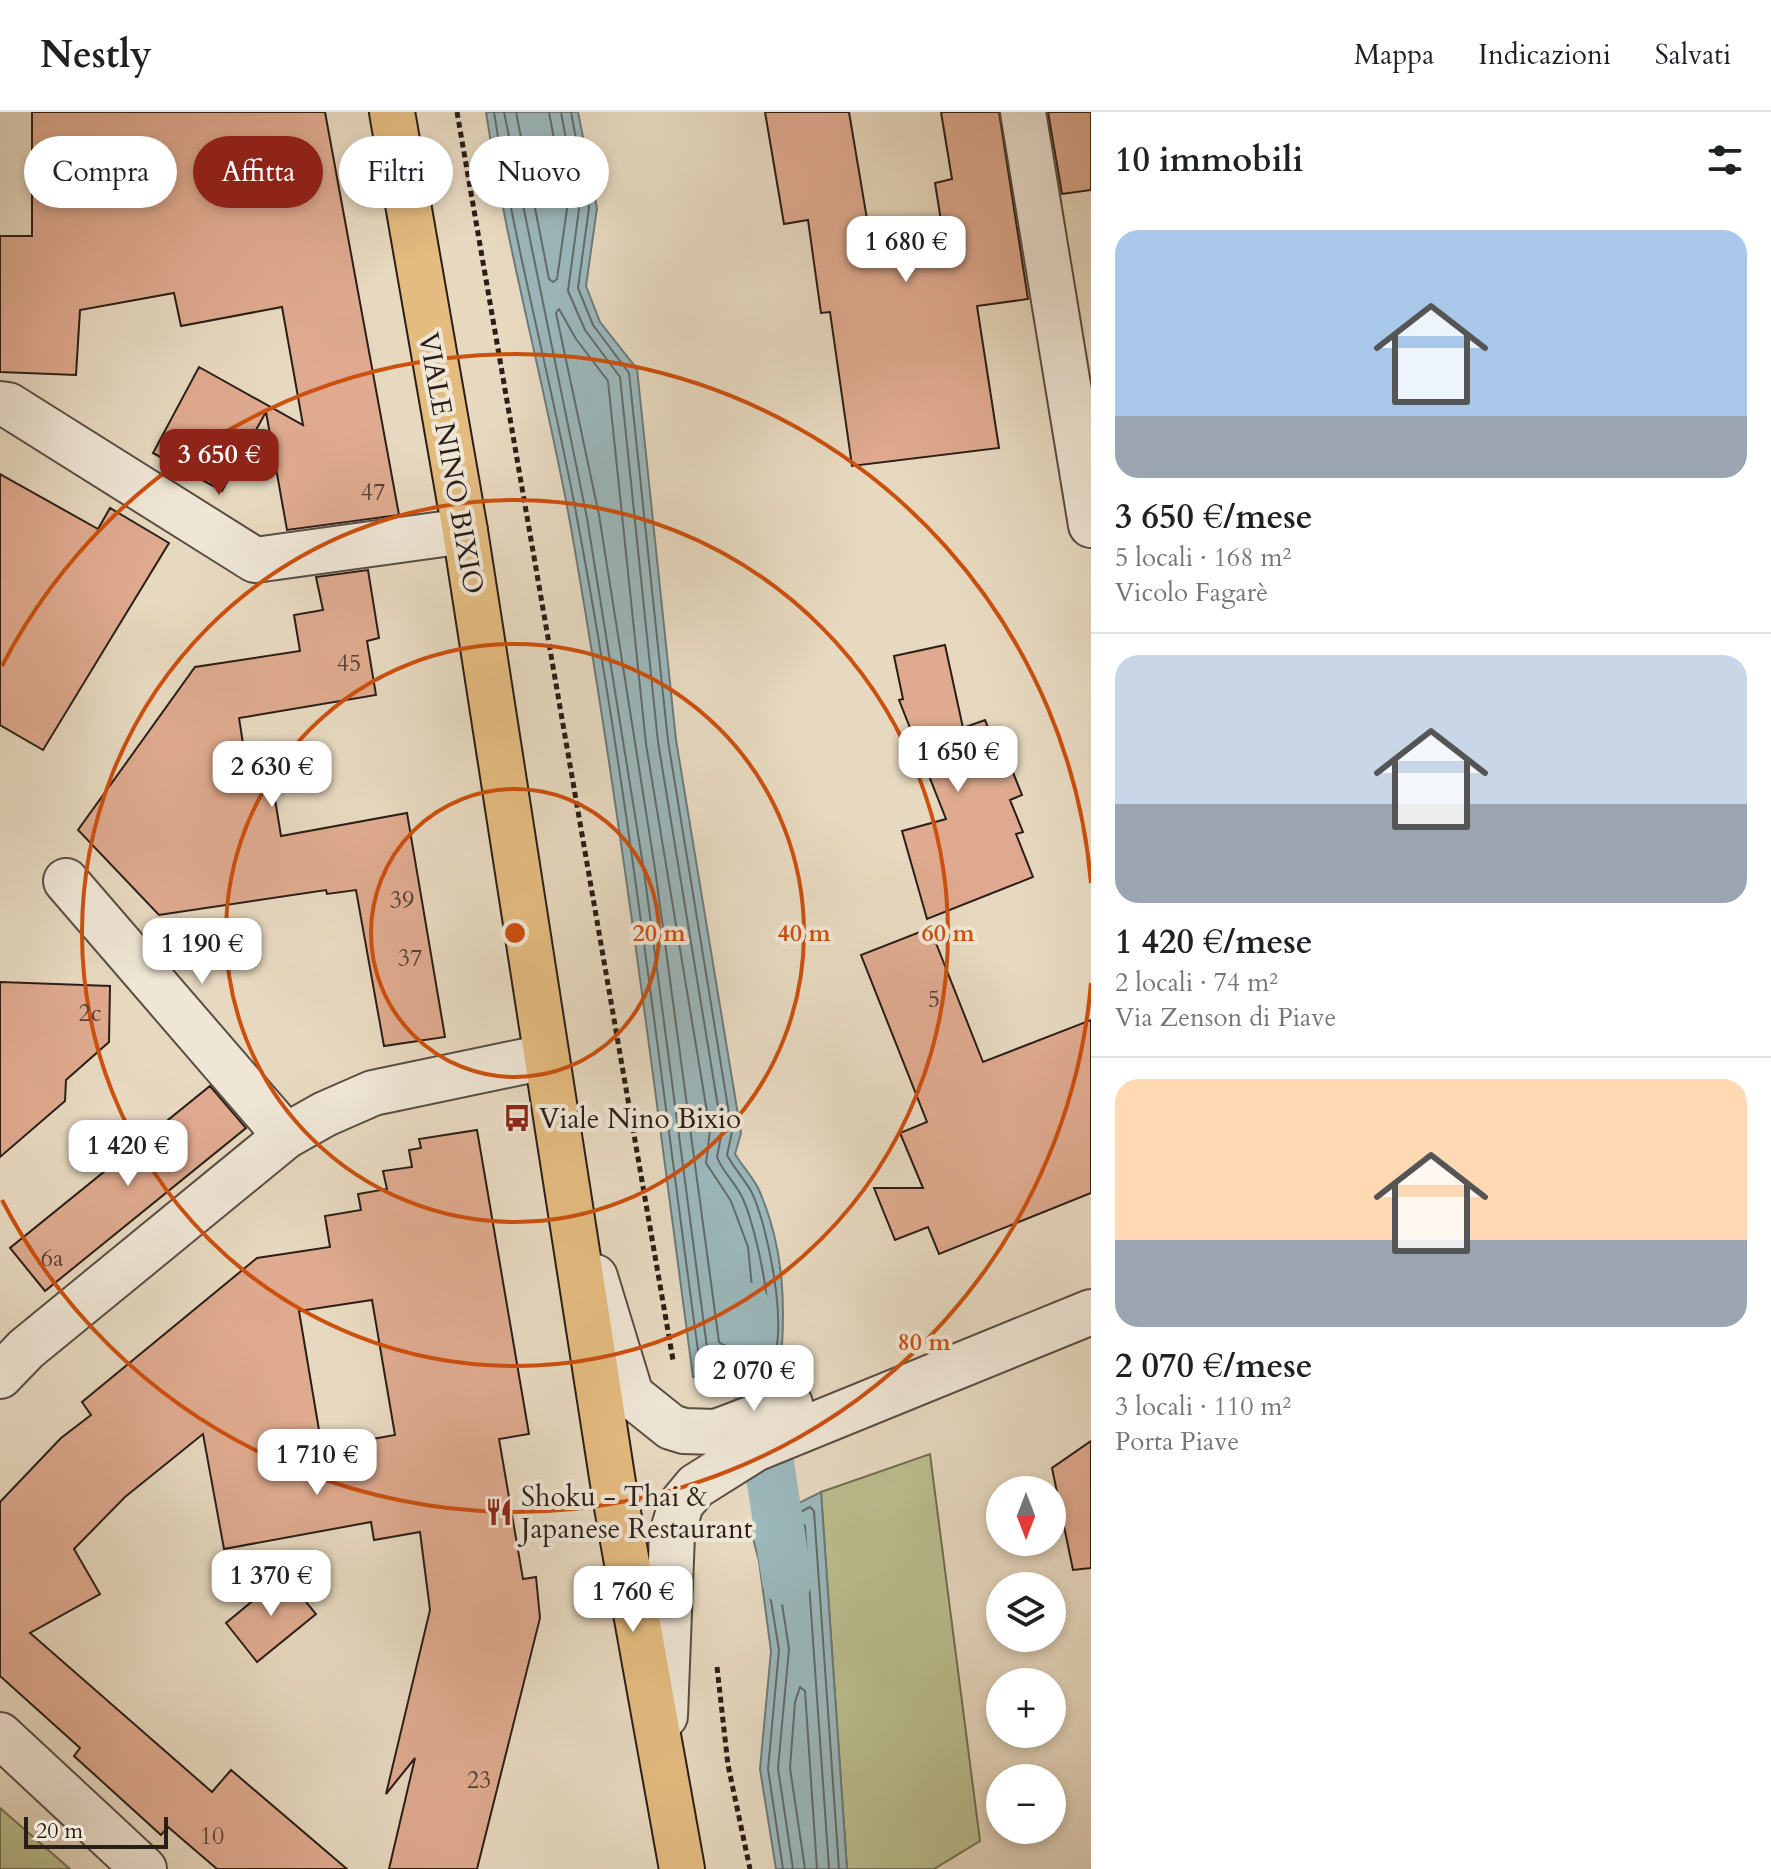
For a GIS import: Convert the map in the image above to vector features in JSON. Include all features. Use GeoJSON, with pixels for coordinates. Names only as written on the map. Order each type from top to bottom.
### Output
{"type":"FeatureCollection","features":[{"type":"Feature","properties":{"kind":"main road","name":"VIALE NINO BIXIO"},"geometry":{"type":"LineString","coordinates":[[392,112],[465,531],[611,1470],[682,1869]]}},
{"type":"Feature","properties":{"kind":"street"},"geometry":{"type":"LineString","coordinates":[[1023,112],[1083,423],[1091,525]]}},
{"type":"Feature","properties":{"kind":"street"},"geometry":{"type":"LineString","coordinates":[[0,404],[8,405],[255,560],[465,531]]}},
{"type":"Feature","properties":{"kind":"street"},"geometry":{"type":"LineString","coordinates":[[66,881],[286,1136]]}},
{"type":"Feature","properties":{"kind":"street"},"geometry":{"type":"LineString","coordinates":[[0,1376],[26,1349],[286,1136],[325,1114],[373,1093],[545,1057]]}},
{"type":"Feature","properties":{"kind":"street","name":"VIALE NINO BIXIO"},"geometry":{"type":"LineString","coordinates":[[569,1195],[631,1395],[671,1427],[684,1431],[715,1452],[681,1504],[669,1567],[663,1775]]}},
{"type":"Feature","properties":{"kind":"street"},"geometry":{"type":"LineString","coordinates":[[715,1452],[1091,1280]]}},
{"type":"Feature","properties":{"kind":"street"},"geometry":{"type":"LineString","coordinates":[[825,1404],[1091,1312]]}},
{"type":"Feature","properties":{"kind":"street"},"geometry":{"type":"LineString","coordinates":[[0,1735],[144,1869]]}},
{"type":"Feature","properties":{"kind":"path"},"geometry":{"type":"LineString","coordinates":[[457,112],[675,1369]]}},
{"type":"Feature","properties":{"kind":"path"},"geometry":{"type":"LineString","coordinates":[[716,1655],[728,1765],[750,1869]]}},
{"type":"Feature","properties":{"kind":"green space"},"geometry":{"type":"Polygon","coordinates":[[[930,1454],[980,1841],[934,1869],[847,1869],[821,1492],[930,1454]]]}},
{"type":"Feature","properties":{"kind":"green space"},"geometry":{"type":"Polygon","coordinates":[[[0,1808],[70,1869],[0,1869],[0,1808]]]}},
{"type":"Feature","properties":{"kind":"water"},"geometry":{"type":"Polygon","coordinates":[[[486,112],[578,112],[583,136],[490,136],[486,112]]]}},
{"type":"Feature","properties":{"kind":"water"},"geometry":{"type":"Polygon","coordinates":[[[503,208],[597,208],[586,286],[600,322],[637,369],[676,740],[741,1133],[735,1154],[759,1190],[779,1257],[783,1302],[780,1372],[693,1377],[636,949],[588,629],[560,471],[503,208]]]}},
{"type":"Feature","properties":{"kind":"water"},"geometry":{"type":"Polygon","coordinates":[[[821,1492],[847,1869],[776,1869],[760,1769],[771,1651],[759,1561],[750,1527],[821,1492]]]}},
{"type":"Feature","properties":{"kind":"building"},"geometry":{"type":"Polygon","coordinates":[[[32,112],[325,112],[339,188],[339,208],[343,208],[399,515],[287,530],[266,412],[222,491],[153,453],[199,367],[303,425],[282,307],[181,326],[174,293],[80,310],[76,375],[0,372],[0,236],[32,236],[32,208],[177,208],[177,136],[32,136],[32,112]]]}},
{"type":"Feature","properties":{"kind":"building"},"geometry":{"type":"Polygon","coordinates":[[[765,112],[849,112],[871,243],[943,233],[935,183],[952,179],[941,112],[999,112],[1028,299],[977,306],[999,448],[852,466],[830,312],[821,313],[808,220],[784,224],[765,112]]]}},
{"type":"Feature","properties":{"kind":"building"},"geometry":{"type":"Polygon","coordinates":[[[1048,112],[1091,112],[1091,190],[1062,194],[1048,112]]]}},
{"type":"Feature","properties":{"kind":"building"},"geometry":{"type":"Polygon","coordinates":[[[0,474],[98,529],[110,508],[169,543],[43,750],[0,725],[0,474]]]}},
{"type":"Feature","properties":{"kind":"building"},"geometry":{"type":"Polygon","coordinates":[[[368,570],[379,638],[367,641],[376,695],[239,718],[248,775],[274,793],[281,836],[407,813],[445,1037],[384,1046],[356,890],[327,894],[326,890],[159,915],[78,830],[195,667],[300,651],[294,615],[323,610],[316,577],[368,570]]]}},
{"type":"Feature","properties":{"kind":"building"},"geometry":{"type":"Polygon","coordinates":[[[945,645],[963,728],[985,720],[1002,762],[1008,760],[1022,795],[1010,800],[1023,832],[1016,834],[1033,877],[927,919],[902,831],[946,819],[899,700],[903,699],[894,656],[945,645]]]}},
{"type":"Feature","properties":{"kind":"building"},"geometry":{"type":"Polygon","coordinates":[[[930,928],[983,1062],[1091,1020],[1091,1193],[939,1254],[928,1227],[895,1240],[874,1188],[923,1188],[900,1133],[927,1122],[861,955],[930,928]]]}},
{"type":"Feature","properties":{"kind":"building"},"geometry":{"type":"Polygon","coordinates":[[[0,982],[110,986],[109,1042],[66,1080],[65,1101],[0,1157],[0,982]]]}},
{"type":"Feature","properties":{"kind":"building"},"geometry":{"type":"Polygon","coordinates":[[[210,1086],[246,1128],[45,1291],[10,1248],[210,1086]]]}},
{"type":"Feature","properties":{"kind":"building"},"geometry":{"type":"Polygon","coordinates":[[[477,1130],[529,1434],[499,1439],[523,1579],[536,1577],[540,1618],[477,1869],[389,1869],[415,1758],[386,1794],[430,1610],[420,1532],[374,1540],[371,1522],[224,1549],[203,1434],[125,1497],[74,1549],[100,1594],[30,1633],[212,1792],[231,1770],[347,1869],[217,1869],[168,1827],[161,1835],[74,1756],[80,1748],[0,1676],[0,1502],[61,1438],[91,1415],[82,1402],[257,1258],[330,1247],[325,1216],[361,1210],[358,1194],[387,1189],[383,1171],[412,1167],[409,1150],[421,1148],[419,1139],[477,1130]],[[372,1300],[299,1311],[322,1448],[395,1435],[372,1300]]]}},
{"type":"Feature","properties":{"kind":"building"},"geometry":{"type":"Polygon","coordinates":[[[1091,1441],[1091,1568],[1073,1570],[1066,1536],[1066,1476],[1054,1476],[1052,1468],[1091,1441]]]}},
{"type":"Feature","properties":{"kind":"building"},"geometry":{"type":"Polygon","coordinates":[[[284,1575],[316,1614],[257,1662],[226,1623],[284,1575]]]}},
{"type":"Feature","properties":{"kind":"waterway"},"geometry":{"type":"LineString","coordinates":[[745,1307],[787,1580]]}},
{"type":"Feature","properties":{"kind":"place","name":"Viale Nino Bixio"},"geometry":{"type":"Point","coordinates":[517,1118]}},
{"type":"Feature","properties":{"kind":"place","name":"Shoku - Thai & Japanese Restaurant"},"geometry":{"type":"Point","coordinates":[499,1512]}}]}
